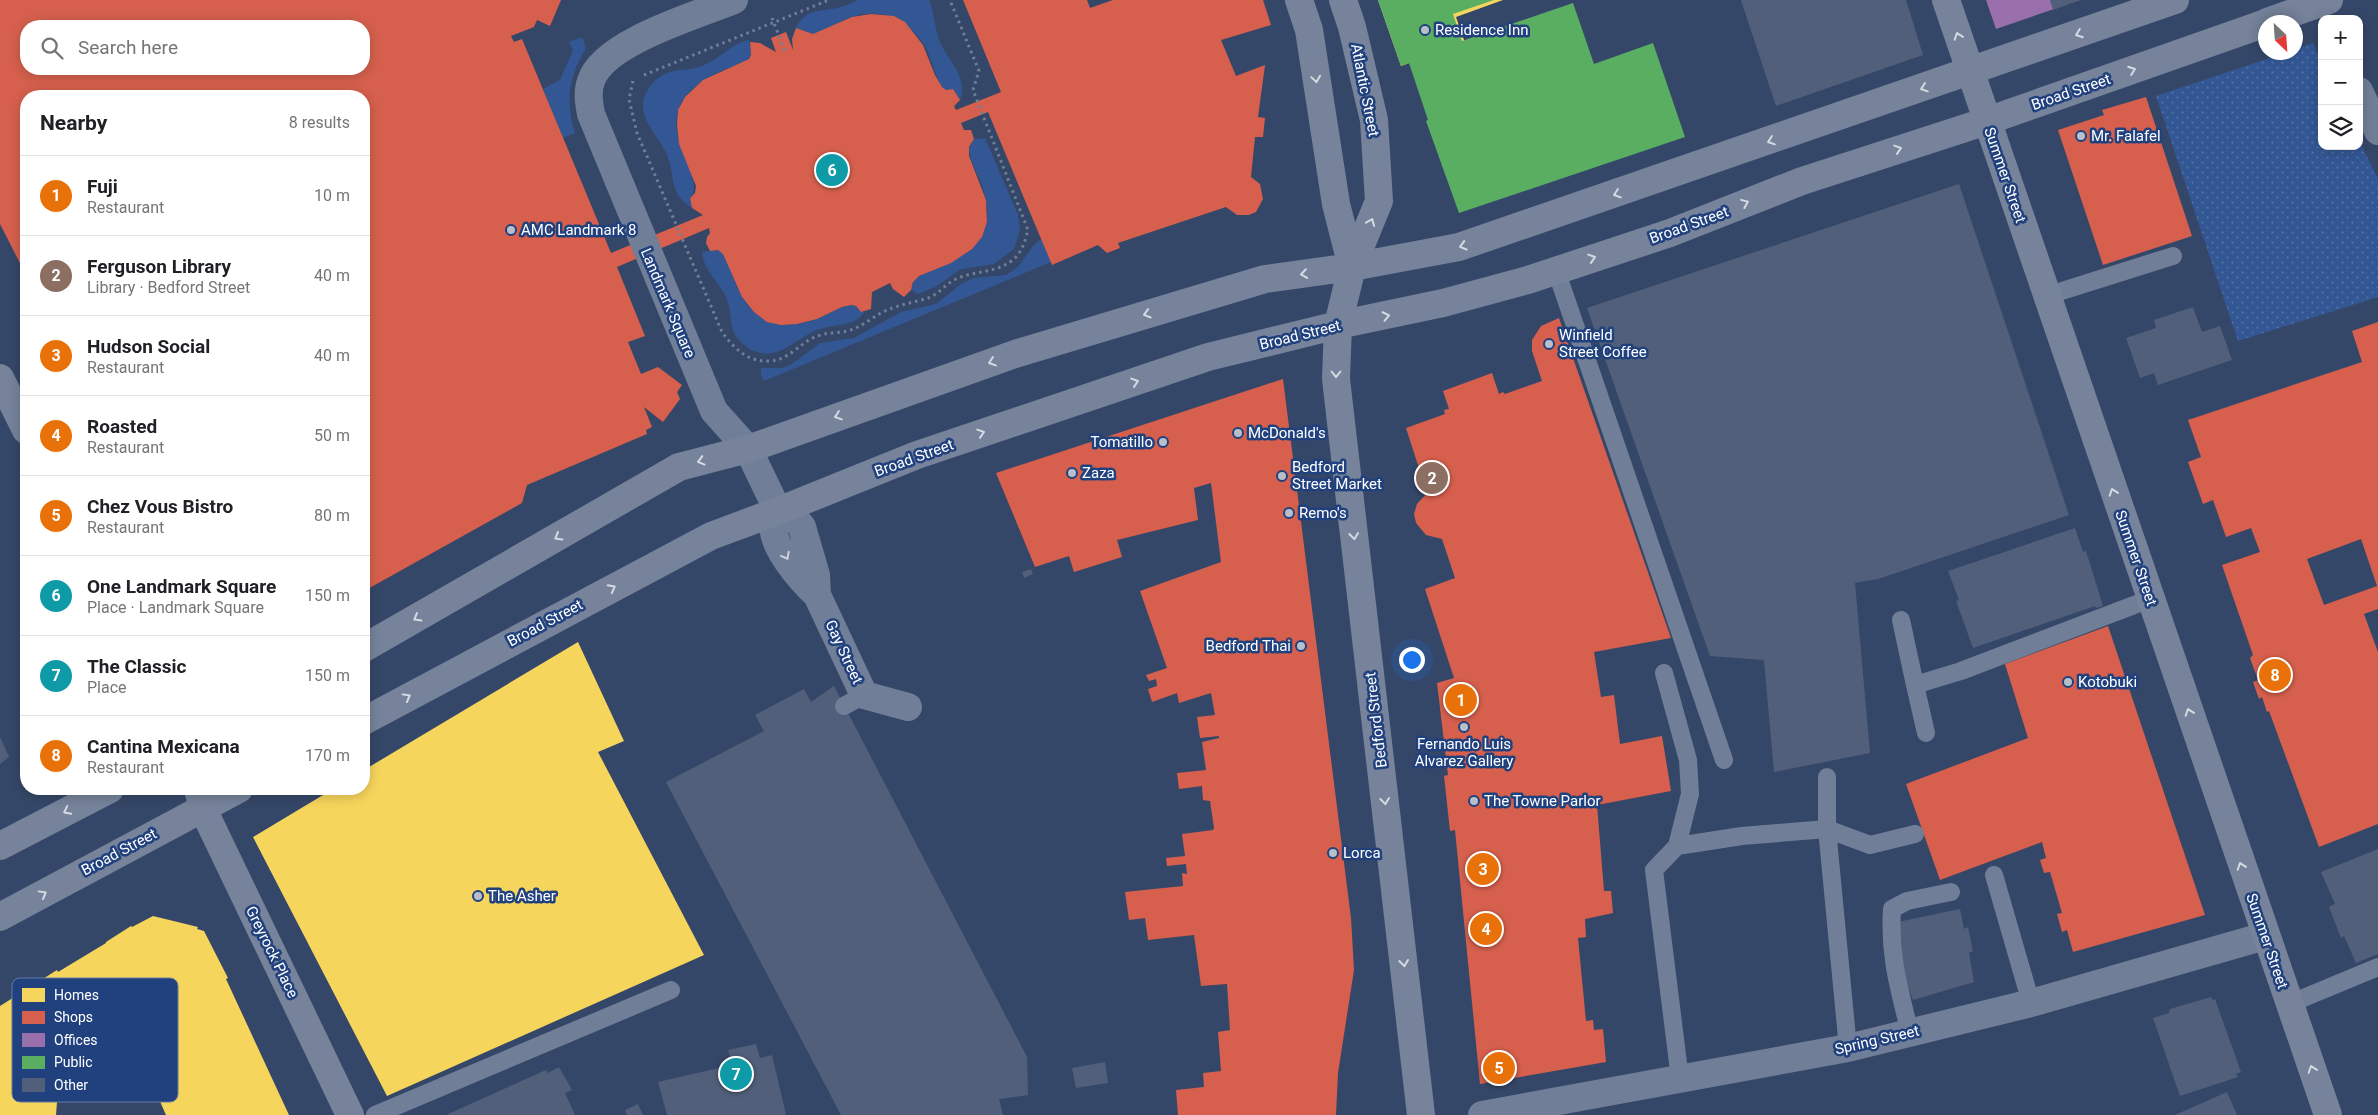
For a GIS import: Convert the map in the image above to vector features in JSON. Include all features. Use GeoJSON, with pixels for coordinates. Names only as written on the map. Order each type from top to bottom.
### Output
{"type":"FeatureCollection","features":[{"type":"Feature","properties":{"kind":"main road","name":"Atlantic Street"},"geometry":{"type":"LineString","coordinates":[[1299,0],[1309,30],[1336,204],[1352,267]]}},
{"type":"Feature","properties":{"kind":"main road","name":"Atlantic Street"},"geometry":{"type":"LineString","coordinates":[[1338,326],[1352,267],[1380,201],[1374,120],[1352,27],[1343,0]]}},
{"type":"Feature","properties":{"kind":"main road","name":"Summer Street"},"geometry":{"type":"LineString","coordinates":[[1946,0],[2328,1115]]}},
{"type":"Feature","properties":{"kind":"main road"},"geometry":{"type":"LineString","coordinates":[[370,645],[679,467],[748,448],[1037,347],[1266,279],[1352,267],[1460,247],[2175,0]]}},
{"type":"Feature","properties":{"kind":"main road","name":"Broad Street"},"geometry":{"type":"LineString","coordinates":[[2293,15],[2323,6]]}},
{"type":"Feature","properties":{"kind":"main road","name":"Broad Street"},"geometry":{"type":"LineString","coordinates":[[370,718],[711,536],[917,455],[1208,357],[1338,326],[1443,304],[1528,280],[1670,233],[1802,181],[1987,121],[2258,26]]}},
{"type":"Feature","properties":{"kind":"main road","name":"Bedford Street"},"geometry":{"type":"LineString","coordinates":[[1338,326],[1336,379],[1421,1115]]}},
{"type":"Feature","properties":{"kind":"main road"},"geometry":{"type":"LineString","coordinates":[[0,378],[20,418]]}},
{"type":"Feature","properties":{"kind":"main road"},"geometry":{"type":"LineString","coordinates":[[0,846],[98,795]]}},
{"type":"Feature","properties":{"kind":"main road","name":"Broad Street"},"geometry":{"type":"LineString","coordinates":[[0,917],[200,799],[216,795]]}},
{"type":"Feature","properties":{"kind":"main road","name":"Greyrock Place"},"geometry":{"type":"LineString","coordinates":[[200,799],[350,1115]]}},
{"type":"Feature","properties":{"kind":"street","name":"Landmark Square"},"geometry":{"type":"LineString","coordinates":[[734,0],[628,43],[610,55],[599,67],[591,79],[588,96],[596,130],[710,404],[714,411],[748,448]]}},
{"type":"Feature","properties":{"kind":"street"},"geometry":{"type":"LineString","coordinates":[[2363,100],[2378,132]]}},
{"type":"Feature","properties":{"kind":"street","name":"Gay Street"},"geometry":{"type":"LineString","coordinates":[[748,448],[778,511],[773,523],[780,545],[787,560],[803,582],[817,595],[854,701],[908,707]]}},
{"type":"Feature","properties":{"kind":"street","name":"Spring Street"},"geometry":{"type":"LineString","coordinates":[[1482,1115],[1848,1048],[2031,1003],[2266,936]]}},
{"type":"Feature","properties":{"kind":"lane"},"geometry":{"type":"LineString","coordinates":[[2046,296],[2173,256]]}},
{"type":"Feature","properties":{"kind":"lane"},"geometry":{"type":"LineString","coordinates":[[1556,270],[1724,760]]}},
{"type":"Feature","properties":{"kind":"lane"},"geometry":{"type":"LineString","coordinates":[[1915,685],[1961,671],[2150,599]]}},
{"type":"Feature","properties":{"kind":"lane"},"geometry":{"type":"LineString","coordinates":[[1901,620],[1926,733]]}},
{"type":"Feature","properties":{"kind":"lane"},"geometry":{"type":"LineString","coordinates":[[1664,673],[1688,760],[1690,794],[1677,846],[1654,870],[1680,1079]]}},
{"type":"Feature","properties":{"kind":"lane"},"geometry":{"type":"LineString","coordinates":[[1827,777],[1827,829],[1848,1048]]}},
{"type":"Feature","properties":{"kind":"lane"},"geometry":{"type":"LineString","coordinates":[[1677,846],[1742,836],[1827,829],[1870,845],[1915,834]]}},
{"type":"Feature","properties":{"kind":"lane"},"geometry":{"type":"LineString","coordinates":[[1994,875],[2031,1003]]}},
{"type":"Feature","properties":{"kind":"lane"},"geometry":{"type":"LineString","coordinates":[[1910,1033],[1893,966],[1890,938],[1892,909],[1907,901],[1951,892]]}},
{"type":"Feature","properties":{"kind":"lane"},"geometry":{"type":"LineString","coordinates":[[2289,1004],[2378,968]]}},
{"type":"Feature","properties":{"kind":"lane"},"geometry":{"type":"LineString","coordinates":[[375,1115],[671,990]]}},
{"type":"Feature","properties":{"kind":"path"},"geometry":{"type":"LineString","coordinates":[[643,75],[829,0]]}},
{"type":"Feature","properties":{"kind":"path"},"geometry":{"type":"LineString","coordinates":[[634,78],[629,99],[638,133],[722,332],[732,346],[750,358],[767,361],[785,359],[808,340],[819,335],[848,331],[882,312],[911,301],[928,298],[955,280],[973,273],[997,269],[1011,262],[1025,243],[1028,230],[973,90],[979,71],[950,0]]}},
{"type":"Feature","properties":{"kind":"path"},"geometry":{"type":"LineString","coordinates":[[772,18],[786,54]]}},
{"type":"Feature","properties":{"kind":"shaded area"},"geometry":{"type":"Polygon","coordinates":[[[858,0],[929,0],[940,42],[960,76],[962,91],[960,100],[953,89],[946,90],[942,87],[927,50],[918,36],[910,28],[893,17],[863,14],[813,34],[796,28],[803,18],[811,13],[839,8],[858,0]]]}},
{"type":"Feature","properties":{"kind":"shaded area"},"geometry":{"type":"Polygon","coordinates":[[[582,37],[586,48],[580,58],[570,89],[570,111],[575,133],[563,138],[543,89],[560,80],[573,50],[569,42],[582,37]]]}},
{"type":"Feature","properties":{"kind":"shaded area"},"geometry":{"type":"Polygon","coordinates":[[[749,40],[751,55],[749,59],[716,73],[697,85],[683,101],[677,117],[677,133],[692,177],[694,189],[690,198],[692,208],[684,202],[676,190],[667,155],[645,116],[644,98],[651,85],[662,75],[702,66],[736,45],[749,40]]]}},
{"type":"Feature","properties":{"kind":"shaded area"},"geometry":{"type":"Polygon","coordinates":[[[2313,43],[2318,54],[2318,150],[2363,150],[2363,148],[2378,179],[2378,297],[2238,341],[2156,96],[2264,60],[2303,60],[2303,47],[2313,43]]]}},
{"type":"Feature","properties":{"kind":"shaded area"},"geometry":{"type":"Polygon","coordinates":[[[985,138],[1018,215],[1020,230],[1014,249],[994,264],[961,269],[935,287],[918,294],[911,290],[914,281],[919,276],[962,255],[982,236],[986,223],[987,208],[983,189],[969,149],[974,139],[985,138]]]}},
{"type":"Feature","properties":{"kind":"shaded area"},"geometry":{"type":"Polygon","coordinates":[[[1041,239],[1051,262],[764,381],[761,376],[761,368],[783,368],[792,364],[820,343],[854,338],[901,312],[936,304],[961,284],[974,278],[1006,275],[1018,267],[1033,246],[1041,239]]]}},
{"type":"Feature","properties":{"kind":"shaded area"},"geometry":{"type":"Polygon","coordinates":[[[718,250],[724,255],[740,293],[747,304],[764,319],[775,323],[799,324],[849,305],[856,306],[861,312],[865,311],[856,320],[820,329],[778,351],[760,353],[750,349],[734,333],[727,299],[703,259],[702,252],[718,250]]]}},
{"type":"Feature","properties":{"kind":"building: Homes","name":"Residence Inn"},"geometry":{"type":"Polygon","coordinates":[[[1378,0],[1503,0],[1456,17],[1465,43],[1401,66],[1378,0]]]}},
{"type":"Feature","properties":{"kind":"building: Homes","name":"The Asher"},"geometry":{"type":"Polygon","coordinates":[[[578,642],[624,741],[598,752],[704,955],[387,1096],[253,837],[323,795],[370,795],[370,766],[578,642]]]}},
{"type":"Feature","properties":{"kind":"building: Homes"},"geometry":{"type":"Polygon","coordinates":[[[153,916],[198,927],[197,929],[204,931],[228,978],[226,979],[289,1115],[166,1115],[160,1102],[178,1102],[178,978],[44,978],[57,970],[58,972],[153,916]]]}},
{"type":"Feature","properties":{"kind":"building: Homes"},"geometry":{"type":"Polygon","coordinates":[[[12,998],[12,1102],[57,1102],[56,1115],[0,1115],[0,1006],[12,998]]]}},
{"type":"Feature","properties":{"kind":"building: Shops"},"geometry":{"type":"Polygon","coordinates":[[[0,0],[561,0],[550,26],[537,20],[534,27],[511,36],[514,42],[522,39],[611,253],[703,215],[692,208],[690,198],[695,193],[696,186],[679,144],[678,110],[685,97],[703,80],[749,59],[751,55],[750,42],[760,43],[776,52],[771,38],[786,32],[793,50],[792,39],[796,28],[813,34],[852,17],[871,14],[894,16],[905,22],[923,45],[942,87],[946,90],[953,89],[960,100],[954,106],[956,110],[1001,92],[963,0],[1087,0],[1090,8],[1113,0],[1263,0],[1271,25],[1221,40],[1236,76],[1265,65],[1258,117],[1265,118],[1263,137],[1255,137],[1251,177],[1260,184],[1263,199],[1256,212],[1249,215],[1237,215],[1226,207],[1118,243],[1120,248],[1107,253],[1098,245],[1052,265],[988,112],[961,123],[964,130],[971,130],[974,139],[969,147],[969,156],[986,200],[987,222],[982,237],[972,249],[951,263],[919,276],[913,282],[911,290],[904,297],[893,289],[890,283],[872,292],[871,309],[861,312],[856,306],[851,305],[842,307],[817,319],[797,324],[781,325],[767,322],[754,312],[742,297],[723,254],[718,250],[710,251],[706,243],[710,233],[709,228],[617,267],[645,336],[628,342],[641,374],[658,367],[682,385],[677,392],[680,399],[663,422],[644,407],[652,427],[646,430],[647,434],[527,485],[522,503],[370,588],[370,90],[20,90],[20,263],[0,224],[0,0]]]}},
{"type":"Feature","properties":{"kind":"building: Shops"},"geometry":{"type":"Polygon","coordinates":[[[2146,97],[2192,236],[2103,265],[2058,130],[2104,115],[2102,110],[2146,97]]]}},
{"type":"Feature","properties":{"kind":"building: Shops"},"geometry":{"type":"Polygon","coordinates":[[[1559,318],[1671,638],[1594,652],[1601,697],[1614,695],[1620,744],[1662,736],[1671,791],[1597,805],[1604,891],[1611,891],[1613,913],[1585,919],[1586,937],[1578,938],[1586,1021],[1593,1020],[1594,1030],[1603,1029],[1606,1062],[1480,1084],[1455,830],[1450,831],[1444,776],[1448,775],[1437,683],[1454,678],[1425,589],[1455,578],[1442,539],[1426,535],[1416,523],[1414,514],[1417,504],[1427,493],[1406,428],[1445,414],[1444,410],[1449,409],[1443,391],[1492,373],[1499,394],[1503,392],[1505,394],[1542,381],[1532,351],[1532,340],[1541,326],[1559,318]]]}},
{"type":"Feature","properties":{"kind":"building: Shops"},"geometry":{"type":"Polygon","coordinates":[[[2378,322],[2378,609],[2364,614],[2378,652],[2378,824],[2319,847],[2269,711],[2267,712],[2262,697],[2259,699],[2253,682],[2258,680],[2250,658],[2253,655],[2222,565],[2260,552],[2251,528],[2226,537],[2213,500],[2203,504],[2188,462],[2201,457],[2188,420],[2362,362],[2352,331],[2378,322]],[[2361,539],[2307,559],[2324,605],[2377,586],[2361,539]]]}},
{"type":"Feature","properties":{"kind":"building: Shops"},"geometry":{"type":"Polygon","coordinates":[[[1283,379],[1351,918],[1354,970],[1338,1073],[1336,1115],[1178,1115],[1176,1090],[1204,1087],[1203,1073],[1221,1071],[1218,1032],[1230,1030],[1227,984],[1201,986],[1194,935],[1148,940],[1145,918],[1129,920],[1125,892],[1183,886],[1182,873],[1187,874],[1186,864],[1167,866],[1166,858],[1185,856],[1182,834],[1213,830],[1214,828],[1210,801],[1203,800],[1202,786],[1179,789],[1177,773],[1206,770],[1202,742],[1219,738],[1219,736],[1200,738],[1197,717],[1215,715],[1211,693],[1179,703],[1177,693],[1152,702],[1148,689],[1157,686],[1156,679],[1149,681],[1146,675],[1167,668],[1140,591],[1221,562],[1211,483],[1194,488],[1198,520],[1117,540],[1122,557],[1074,572],[1069,556],[1035,567],[996,473],[1283,379]]]}},
{"type":"Feature","properties":{"kind":"building: Shops"},"geometry":{"type":"Polygon","coordinates":[[[2108,626],[2205,915],[2073,952],[2067,930],[2062,932],[2057,914],[2062,913],[2050,872],[2044,873],[2040,860],[2046,858],[2042,842],[1940,880],[1906,784],[2028,738],[2005,664],[2108,626]]]}},
{"type":"Feature","properties":{"kind":"building: Offices"},"geometry":{"type":"Polygon","coordinates":[[[1986,0],[2080,0],[1996,29],[1986,0]]]}},
{"type":"Feature","properties":{"kind":"building: Public"},"geometry":{"type":"Polygon","coordinates":[[[1378,0],[1494,0],[1453,14],[1462,41],[1573,3],[1594,64],[1653,43],[1685,137],[1459,213],[1426,121],[1428,120],[1409,63],[1401,66],[1378,0]]]}},
{"type":"Feature","properties":{"kind":"building: Other"},"geometry":{"type":"Polygon","coordinates":[[[1741,0],[1906,0],[1923,55],[1776,106],[1741,0]]]}},
{"type":"Feature","properties":{"kind":"building: Other"},"geometry":{"type":"Polygon","coordinates":[[[2050,0],[2080,0],[2053,10],[2050,0]]]}},
{"type":"Feature","properties":{"kind":"building: Other"},"geometry":{"type":"Polygon","coordinates":[[[1959,184],[2069,515],[1878,579],[1855,583],[1870,753],[1774,772],[1764,660],[1710,656],[1587,308],[1959,184]]]}},
{"type":"Feature","properties":{"kind":"building: Other"},"geometry":{"type":"Polygon","coordinates":[[[2193,307],[2202,332],[2220,326],[2232,360],[2158,385],[2154,373],[2140,378],[2126,338],[2156,328],[2154,320],[2193,307]]]}},
{"type":"Feature","properties":{"kind":"building: Other"},"geometry":{"type":"Polygon","coordinates":[[[2075,528],[2083,552],[2086,551],[2103,606],[2096,608],[2095,606],[1973,648],[1956,601],[1959,600],[1948,571],[2075,528]]]}},
{"type":"Feature","properties":{"kind":"building: Other"},"geometry":{"type":"Polygon","coordinates":[[[1031,569],[1033,574],[1024,578],[1022,572],[1031,569]]]}},
{"type":"Feature","properties":{"kind":"building: Other"},"geometry":{"type":"Polygon","coordinates":[[[834,686],[1027,1057],[1028,1095],[999,1099],[1003,1115],[841,1115],[666,782],[764,731],[755,715],[804,689],[811,702],[834,686]]]}},
{"type":"Feature","properties":{"kind":"building: Other"},"geometry":{"type":"Polygon","coordinates":[[[0,737],[9,757],[0,764],[0,737]]]}},
{"type":"Feature","properties":{"kind":"building: Other"},"geometry":{"type":"Polygon","coordinates":[[[2378,849],[2378,954],[2356,963],[2344,936],[2341,938],[2329,907],[2335,904],[2321,872],[2378,849]]]}},
{"type":"Feature","properties":{"kind":"building: Other"},"geometry":{"type":"Polygon","coordinates":[[[1960,909],[1964,929],[1968,927],[1973,951],[1969,953],[1974,982],[1913,1000],[1908,990],[1893,923],[1960,909]]]}},
{"type":"Feature","properties":{"kind":"building: Other"},"geometry":{"type":"Polygon","coordinates":[[[2211,997],[2212,1000],[2215,999],[2241,1072],[2236,1074],[2238,1077],[2180,1096],[2153,1018],[2169,1013],[2170,1009],[2211,997]]]}},
{"type":"Feature","properties":{"kind":"building: Other"},"geometry":{"type":"Polygon","coordinates":[[[756,1044],[760,1058],[772,1055],[786,1115],[667,1115],[658,1082],[732,1065],[728,1050],[756,1044]]]}},
{"type":"Feature","properties":{"kind":"building: Other"},"geometry":{"type":"Polygon","coordinates":[[[1105,1062],[1108,1083],[1076,1088],[1072,1068],[1105,1062]]]}},
{"type":"Feature","properties":{"kind":"building: Other"},"geometry":{"type":"Polygon","coordinates":[[[559,1067],[572,1090],[565,1093],[575,1115],[446,1115],[546,1070],[548,1073],[559,1067]]]}},
{"type":"Feature","properties":{"kind":"building: Other"},"geometry":{"type":"Polygon","coordinates":[[[2227,1092],[2237,1115],[2175,1115],[2227,1092]]]}},
{"type":"Feature","properties":{"kind":"building: Other"},"geometry":{"type":"Polygon","coordinates":[[[638,1104],[643,1115],[627,1115],[625,1110],[638,1104]]]}},
{"type":"Feature","properties":{"kind":"place","name":"Residence Inn"},"geometry":{"type":"Point","coordinates":[1425,30]}},
{"type":"Feature","properties":{"kind":"place","name":"Mr. Falafel"},"geometry":{"type":"Point","coordinates":[2081,136]}},
{"type":"Feature","properties":{"kind":"place","name":"One Landmark Square"},"geometry":{"type":"Point","coordinates":[832,170]}},
{"type":"Feature","properties":{"kind":"place","name":"AMC Landmark 8"},"geometry":{"type":"Point","coordinates":[511,230]}},
{"type":"Feature","properties":{"kind":"place","name":"Winfield Street Coffee"},"geometry":{"type":"Point","coordinates":[1549,344]}},
{"type":"Feature","properties":{"kind":"place","name":"McDonald's"},"geometry":{"type":"Point","coordinates":[1238,433]}},
{"type":"Feature","properties":{"kind":"place","name":"Tomatillo"},"geometry":{"type":"Point","coordinates":[1163,442]}},
{"type":"Feature","properties":{"kind":"place","name":"Zaza"},"geometry":{"type":"Point","coordinates":[1072,473]}},
{"type":"Feature","properties":{"kind":"place","name":"Bedford Street Market"},"geometry":{"type":"Point","coordinates":[1282,476]}},
{"type":"Feature","properties":{"kind":"place","name":"Ferguson Library"},"geometry":{"type":"Point","coordinates":[1432,478]}},
{"type":"Feature","properties":{"kind":"place","name":"Remo's"},"geometry":{"type":"Point","coordinates":[1289,513]}},
{"type":"Feature","properties":{"kind":"place","name":"Bedford Thai"},"geometry":{"type":"Point","coordinates":[1301,646]}},
{"type":"Feature","properties":{"kind":"place","name":"Cantina Mexicana"},"geometry":{"type":"Point","coordinates":[2275,675]}},
{"type":"Feature","properties":{"kind":"place","name":"Kotobuki"},"geometry":{"type":"Point","coordinates":[2068,682]}},
{"type":"Feature","properties":{"kind":"place","name":"Fuji"},"geometry":{"type":"Point","coordinates":[1461,700]}},
{"type":"Feature","properties":{"kind":"place","name":"Fernando Luis Alvarez Gallery"},"geometry":{"type":"Point","coordinates":[1464,727]}},
{"type":"Feature","properties":{"kind":"place","name":"The Towne Parlor"},"geometry":{"type":"Point","coordinates":[1474,801]}},
{"type":"Feature","properties":{"kind":"place","name":"Lorca"},"geometry":{"type":"Point","coordinates":[1333,853]}},
{"type":"Feature","properties":{"kind":"place","name":"Hudson Social"},"geometry":{"type":"Point","coordinates":[1483,869]}},
{"type":"Feature","properties":{"kind":"place","name":"The Asher"},"geometry":{"type":"Point","coordinates":[478,896]}},
{"type":"Feature","properties":{"kind":"place","name":"Roasted"},"geometry":{"type":"Point","coordinates":[1486,929]}},
{"type":"Feature","properties":{"kind":"place","name":"Chez Vous Bistro"},"geometry":{"type":"Point","coordinates":[1499,1068]}},
{"type":"Feature","properties":{"kind":"place","name":"The Classic"},"geometry":{"type":"Point","coordinates":[736,1074]}}]}
